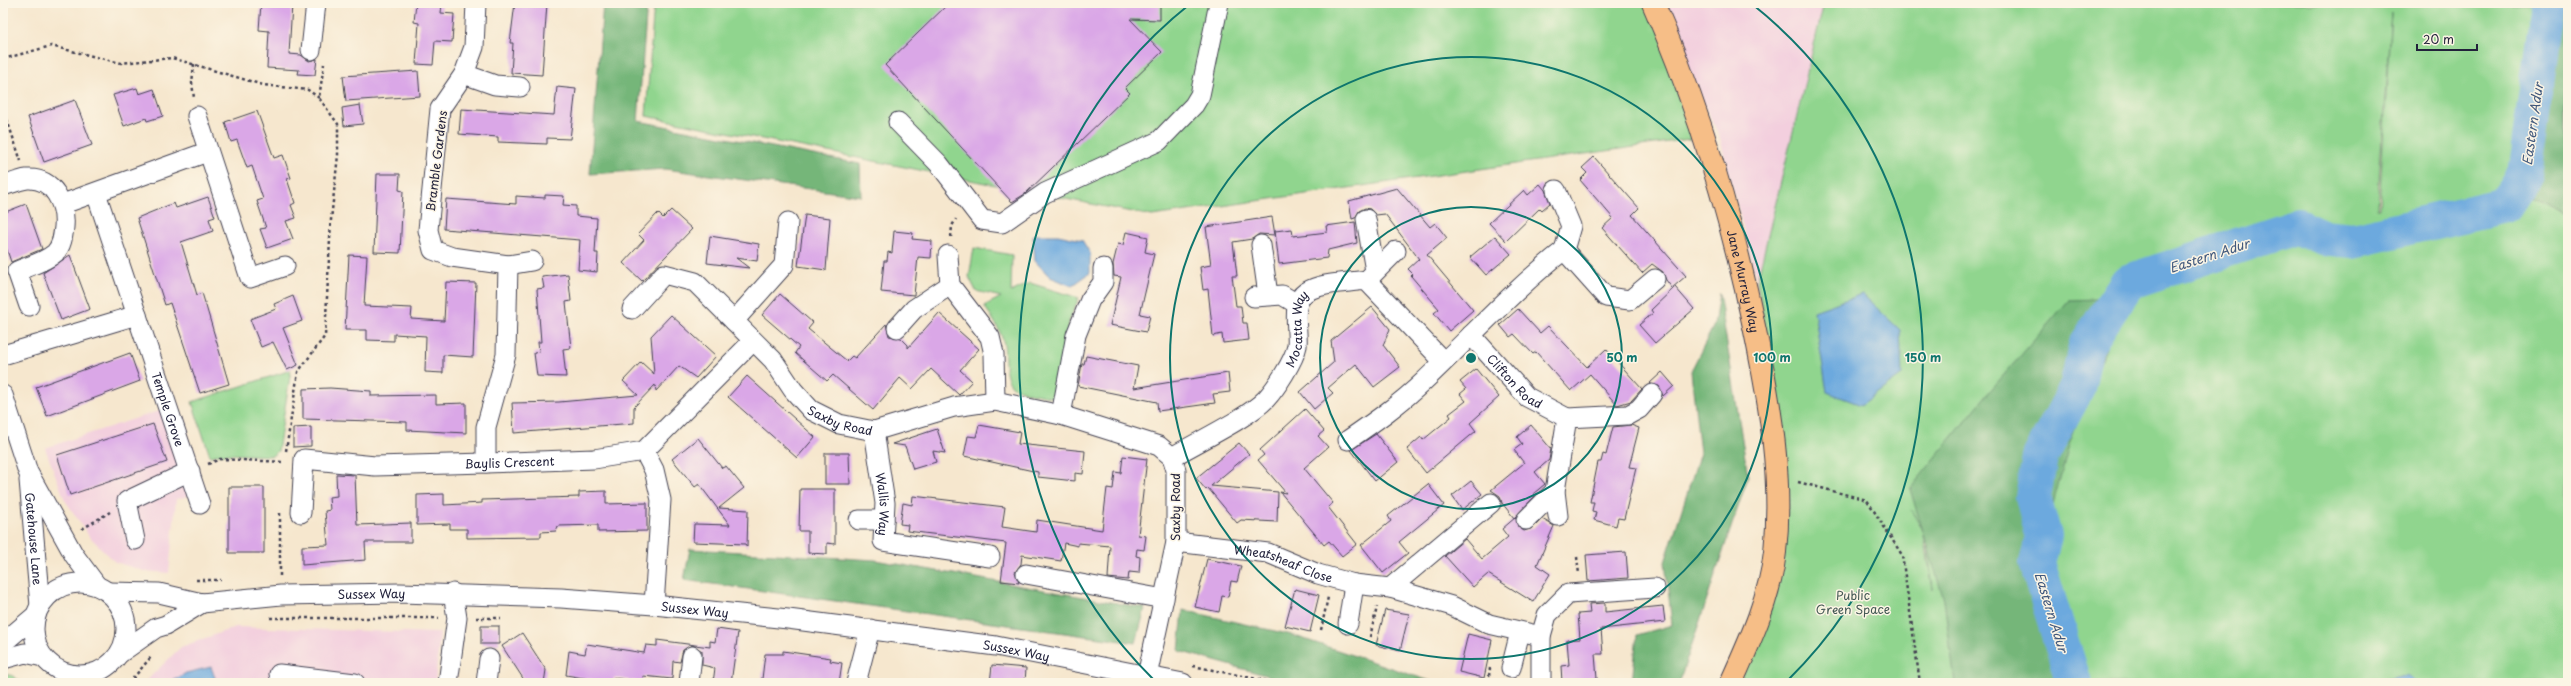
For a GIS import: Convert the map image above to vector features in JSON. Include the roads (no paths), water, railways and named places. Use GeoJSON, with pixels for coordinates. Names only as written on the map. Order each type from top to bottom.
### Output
{"type":"FeatureCollection","features":[{"type":"Feature","properties":{"kind":"main road","name":"Jane Murray Way"},"geometry":{"type":"LineString","coordinates":[[1654,3],[1674,51],[1704,137],[1740,260],[1768,393],[1776,477],[1775,553],[1769,582],[1752,637],[1731,683]]}},
{"type":"Feature","properties":{"kind":"street"},"geometry":{"type":"LineString","coordinates":[[316,3],[318,54]]}},
{"type":"Feature","properties":{"kind":"street","name":"Bramble Gardens"},"geometry":{"type":"LineString","coordinates":[[476,3],[474,47],[464,74],[440,109],[428,230],[433,250],[452,258],[508,265],[532,261]]}},
{"type":"Feature","properties":{"kind":"street"},"geometry":{"type":"LineString","coordinates":[[898,122],[939,164],[982,220],[1002,223],[1045,193],[1159,141],[1194,105],[1200,94],[1219,3]]}},
{"type":"Feature","properties":{"kind":"street"},"geometry":{"type":"LineString","coordinates":[[464,74],[495,85],[520,87]]}},
{"type":"Feature","properties":{"kind":"street"},"geometry":{"type":"LineString","coordinates":[[197,116],[207,152],[250,278],[285,266]]}},
{"type":"Feature","properties":{"kind":"street"},"geometry":{"type":"LineString","coordinates":[[63,204],[207,152]]}},
{"type":"Feature","properties":{"kind":"street"},"geometry":{"type":"LineString","coordinates":[[3,186],[27,179],[36,180],[51,187],[63,204],[65,214],[60,246],[50,257],[17,271],[29,306]]}},
{"type":"Feature","properties":{"kind":"street"},"geometry":{"type":"LineString","coordinates":[[1348,440],[1390,410],[1423,382],[1443,361],[1540,269],[1564,250],[1571,226],[1556,190]]}},
{"type":"Feature","properties":{"kind":"street","name":"Temple Grove"},"geometry":{"type":"LineString","coordinates":[[96,193],[200,504]]}},
{"type":"Feature","properties":{"kind":"street"},"geometry":{"type":"LineString","coordinates":[[1366,219],[1371,276],[1443,361]]}},
{"type":"Feature","properties":{"kind":"street"},"geometry":{"type":"LineString","coordinates":[[734,321],[784,266],[788,222]]}},
{"type":"Feature","properties":{"kind":"street"},"geometry":{"type":"LineString","coordinates":[[1261,245],[1261,296],[1282,295],[1297,304]]}},
{"type":"Feature","properties":{"kind":"street"},"geometry":{"type":"LineString","coordinates":[[1564,250],[1606,297],[1630,300],[1655,279]]}},
{"type":"Feature","properties":{"kind":"street"},"geometry":{"type":"LineString","coordinates":[[1371,276],[1396,251]]}},
{"type":"Feature","properties":{"kind":"street"},"geometry":{"type":"LineString","coordinates":[[948,255],[950,286],[990,337],[994,354],[995,401]]}},
{"type":"Feature","properties":{"kind":"street"},"geometry":{"type":"LineString","coordinates":[[486,463],[486,427],[506,355],[508,265]]}},
{"type":"Feature","properties":{"kind":"street"},"geometry":{"type":"LineString","coordinates":[[1061,415],[1076,335],[1090,300],[1103,282],[1103,268]]}},
{"type":"Feature","properties":{"kind":"street","name":"Saxby Road"},"geometry":{"type":"LineString","coordinates":[[632,309],[664,274],[694,282],[773,360],[793,390],[811,410],[839,424],[874,431],[954,407],[995,401],[1061,415],[1159,446],[1172,457],[1176,470],[1176,542],[1147,676]]}},
{"type":"Feature","properties":{"kind":"street","name":"Mocatta Way"},"geometry":{"type":"LineString","coordinates":[[1172,457],[1249,412],[1265,399],[1282,378],[1296,348],[1297,304],[1306,292],[1320,287],[1371,276]]}},
{"type":"Feature","properties":{"kind":"street"},"geometry":{"type":"LineString","coordinates":[[897,328],[914,309],[950,286]]}},
{"type":"Feature","properties":{"kind":"street"},"geometry":{"type":"LineString","coordinates":[[3,355],[137,315]]}},
{"type":"Feature","properties":{"kind":"street","name":"Clifton Road"},"geometry":{"type":"LineString","coordinates":[[1471,335],[1527,397],[1567,418]]}},
{"type":"Feature","properties":{"kind":"street"},"geometry":{"type":"LineString","coordinates":[[654,605],[661,500],[654,470],[644,451],[753,341]]}},
{"type":"Feature","properties":{"kind":"street"},"geometry":{"type":"LineString","coordinates":[[1558,516],[1555,491],[1567,418],[1628,415],[1639,409],[1652,394]]}},
{"type":"Feature","properties":{"kind":"street","name":"Gatehouse Lane"},"geometry":{"type":"LineString","coordinates":[[3,395],[28,472],[74,555],[102,589]]}},
{"type":"Feature","properties":{"kind":"street","name":"Wallis Way"},"geometry":{"type":"LineString","coordinates":[[874,431],[885,503],[883,541],[990,557]]}},
{"type":"Feature","properties":{"kind":"street","name":"Baylis Crescent"},"geometry":{"type":"LineString","coordinates":[[301,512],[304,459],[375,466],[594,459],[644,451]]}},
{"type":"Feature","properties":{"kind":"street"},"geometry":{"type":"LineString","coordinates":[[135,540],[127,501],[190,471]]}},
{"type":"Feature","properties":{"kind":"street","name":"Gatehouse Lane"},"geometry":{"type":"LineString","coordinates":[[28,472],[38,611]]}},
{"type":"Feature","properties":{"kind":"street"},"geometry":{"type":"LineString","coordinates":[[1526,520],[1555,491]]}},
{"type":"Feature","properties":{"kind":"street"},"geometry":{"type":"LineString","coordinates":[[1386,588],[1491,503]]}},
{"type":"Feature","properties":{"kind":"street"},"geometry":{"type":"LineString","coordinates":[[859,520],[884,520]]}},
{"type":"Feature","properties":{"kind":"street","name":"Wheatsheaf Close"},"geometry":{"type":"LineString","coordinates":[[1176,542],[1268,553],[1331,578],[1354,584],[1386,588],[1452,606],[1490,624],[1541,636]]}},
{"type":"Feature","properties":{"kind":"street"},"geometry":{"type":"LineString","coordinates":[[1026,574],[1164,599]]}},
{"type":"Feature","properties":{"kind":"street"},"geometry":{"type":"LineString","coordinates":[[3,643],[38,611],[47,596],[66,585],[85,583],[102,589],[121,607],[126,619],[126,640],[116,658],[107,683]]}},
{"type":"Feature","properties":{"kind":"street"},"geometry":{"type":"LineString","coordinates":[[1348,624],[1354,584]]}},
{"type":"Feature","properties":{"kind":"street"},"geometry":{"type":"LineString","coordinates":[[1541,683],[1541,636],[1548,615],[1568,594],[1655,588]]}},
{"type":"Feature","properties":{"kind":"street","name":"Sussex Way"},"geometry":{"type":"LineString","coordinates":[[102,589],[160,593],[202,603],[281,595],[453,593],[654,605],[870,629],[996,646],[1183,683]]}},
{"type":"Feature","properties":{"kind":"street"},"geometry":{"type":"LineString","coordinates":[[448,683],[457,618],[453,593]]}},
{"type":"Feature","properties":{"kind":"street","name":"Sussex Way"},"geometry":{"type":"LineString","coordinates":[[116,658],[156,628],[166,625],[202,603]]}},
{"type":"Feature","properties":{"kind":"street"},"geometry":{"type":"LineString","coordinates":[[38,611],[35,636],[43,657],[63,677],[89,675],[102,670],[116,658]]}},
{"type":"Feature","properties":{"kind":"street"},"geometry":{"type":"LineString","coordinates":[[856,683],[870,629]]}},
{"type":"Feature","properties":{"kind":"street"},"geometry":{"type":"LineString","coordinates":[[1511,668],[1520,632]]}},
{"type":"Feature","properties":{"kind":"street"},"geometry":{"type":"LineString","coordinates":[[3,659],[25,653],[43,657]]}},
{"type":"Feature","properties":{"kind":"street"},"geometry":{"type":"LineString","coordinates":[[689,683],[692,656]]}},
{"type":"Feature","properties":{"kind":"street"},"geometry":{"type":"LineString","coordinates":[[486,683],[489,659]]}},
{"type":"Feature","properties":{"kind":"street"},"geometry":{"type":"LineString","coordinates":[[279,674],[355,683]]}},
{"type":"Feature","properties":{"kind":"water"},"geometry":{"type":"Polygon","coordinates":[[[1033,235],[1058,235],[1082,240],[1090,253],[1090,273],[1072,286],[1050,277],[1035,261],[1033,235]]]}},
{"type":"Feature","properties":{"kind":"water"},"geometry":{"type":"Polygon","coordinates":[[[1862,294],[1900,330],[1902,375],[1861,405],[1827,392],[1814,311],[1862,294]]]}},
{"type":"Feature","properties":{"kind":"water"},"geometry":{"type":"Polygon","coordinates":[[[211,667],[217,683],[169,683],[186,673],[211,667]]]}},
{"type":"Feature","properties":{"kind":"water"},"geometry":{"type":"Polygon","coordinates":[[[2408,674],[2419,683],[2376,683],[2379,681],[2408,674]]]}},
{"type":"Feature","properties":{"kind":"waterway","name":"Eastern Adur"},"geometry":{"type":"LineString","coordinates":[[2074,683],[2037,563],[2044,536],[2033,497],[2040,457],[2077,388],[2086,346],[2128,282],[2298,226],[2322,237],[2353,240],[2505,205],[2525,175],[2549,3]]}},
{"type":"Feature","properties":{"kind":"park label","name":"Public Green Space"},"geometry":{"type":"Point","coordinates":[1853,602]}}]}
